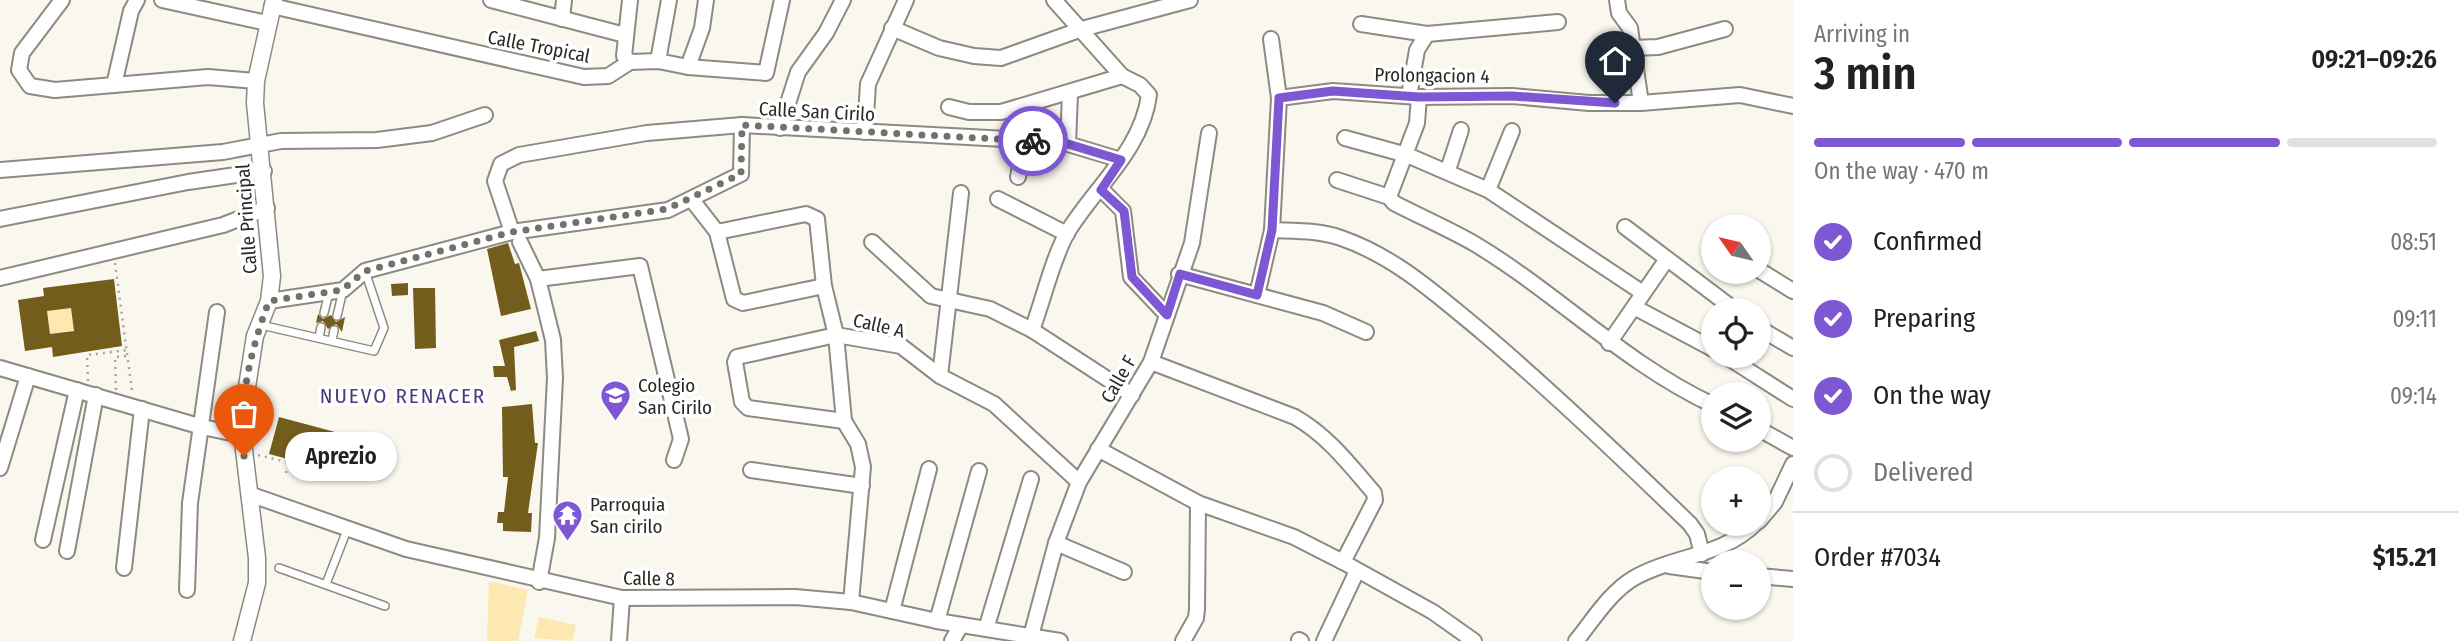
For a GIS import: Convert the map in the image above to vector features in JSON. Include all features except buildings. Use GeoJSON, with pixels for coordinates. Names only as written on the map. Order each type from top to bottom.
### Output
{"type":"FeatureCollection","features":[{"type":"Feature","properties":{"kind":"street"},"geometry":{"type":"LineString","coordinates":[[62,0],[22,53],[19,69],[30,86],[44,90],[208,77],[256,80]]}},
{"type":"Feature","properties":{"kind":"street"},"geometry":{"type":"LineString","coordinates":[[114,85],[131,11],[137,0]]}},
{"type":"Feature","properties":{"kind":"street"},"geometry":{"type":"LineString","coordinates":[[162,0],[267,23]]}},
{"type":"Feature","properties":{"kind":"street"},"geometry":{"type":"LineString","coordinates":[[491,0],[625,36]]}},
{"type":"Feature","properties":{"kind":"street"},"geometry":{"type":"LineString","coordinates":[[562,19],[564,0]]}},
{"type":"Feature","properties":{"kind":"street"},"geometry":{"type":"LineString","coordinates":[[630,0],[624,56],[630,62]]}},
{"type":"Feature","properties":{"kind":"street"},"geometry":{"type":"LineString","coordinates":[[658,61],[669,0]]}},
{"type":"Feature","properties":{"kind":"street"},"geometry":{"type":"LineString","coordinates":[[688,67],[702,28],[706,0]]}},
{"type":"Feature","properties":{"kind":"street","name":"Calle Tropical"},"geometry":{"type":"LineString","coordinates":[[273,3],[584,77],[608,76],[630,62],[658,61],[688,67],[766,73],[782,0]]}},
{"type":"Feature","properties":{"kind":"street"},"geometry":{"type":"LineString","coordinates":[[780,128],[798,72],[826,33],[843,0]]}},
{"type":"Feature","properties":{"kind":"street"},"geometry":{"type":"LineString","coordinates":[[865,132],[868,84],[906,0]]}},
{"type":"Feature","properties":{"kind":"street"},"geometry":{"type":"LineString","coordinates":[[1032,330],[1067,234],[1121,160],[1146,114],[1149,95],[1140,85],[1122,76],[1054,0]]}},
{"type":"Feature","properties":{"kind":"street"},"geometry":{"type":"LineString","coordinates":[[892,28],[939,48],[974,56],[1001,58],[1082,29],[1190,0]]}},
{"type":"Feature","properties":{"kind":"street"},"geometry":{"type":"LineString","coordinates":[[1617,0],[1619,13],[1630,28],[1641,103]]}},
{"type":"Feature","properties":{"kind":"street","name":"Calle Principal"},"geometry":{"type":"LineString","coordinates":[[242,641],[257,583],[257,558],[241,435],[255,336],[269,301],[272,276],[264,171],[254,103],[256,80],[273,3]]}},
{"type":"Feature","properties":{"kind":"street"},"geometry":{"type":"LineString","coordinates":[[1361,24],[1427,34],[1558,22]]}},
{"type":"Feature","properties":{"kind":"street"},"geometry":{"type":"LineString","coordinates":[[1633,48],[1658,47],[1725,29]]}},
{"type":"Feature","properties":{"kind":"street"},"geometry":{"type":"LineString","coordinates":[[1389,197],[1407,155],[1416,123],[1414,97],[1417,50],[1427,34]]}},
{"type":"Feature","properties":{"kind":"street"},"geometry":{"type":"LineString","coordinates":[[1257,295],[1272,230],[1279,98],[1271,38]]}},
{"type":"Feature","properties":{"kind":"street"},"geometry":{"type":"LineString","coordinates":[[949,107],[969,112],[1001,112],[1070,94],[1122,76]]}},
{"type":"Feature","properties":{"kind":"street","name":"Prolongacion 4"},"geometry":{"type":"LineString","coordinates":[[1279,98],[1333,91],[1414,97],[1512,96],[1589,103],[1641,103],[1740,95],[1793,106]]}},
{"type":"Feature","properties":{"kind":"street"},"geometry":{"type":"LineString","coordinates":[[1068,144],[1070,94]]}},
{"type":"Feature","properties":{"kind":"street"},"geometry":{"type":"LineString","coordinates":[[1018,177],[1025,140],[1023,107]]}},
{"type":"Feature","properties":{"kind":"street"},"geometry":{"type":"LineString","coordinates":[[0,170],[261,147],[281,141],[377,140],[432,133],[485,115]]}},
{"type":"Feature","properties":{"kind":"street"},"geometry":{"type":"LineString","coordinates":[[269,301],[336,291],[365,271],[516,237],[667,209],[692,200],[741,174],[742,125]]}},
{"type":"Feature","properties":{"kind":"street","name":"Calle San Cirilo"},"geometry":{"type":"LineString","coordinates":[[538,582],[547,538],[555,378],[553,340],[538,279],[516,237],[495,181],[501,164],[519,155],[647,133],[742,125],[1025,140],[1068,144],[1121,160]]}},
{"type":"Feature","properties":{"kind":"street"},"geometry":{"type":"LineString","coordinates":[[1448,170],[1461,130]]}},
{"type":"Feature","properties":{"kind":"street"},"geometry":{"type":"LineString","coordinates":[[1488,190],[1511,131]]}},
{"type":"Feature","properties":{"kind":"street","name":"Calle F"},"geometry":{"type":"LineString","coordinates":[[1031,636],[1056,543],[1079,482],[1151,362],[1192,243],[1209,133]]}},
{"type":"Feature","properties":{"kind":"street"},"geometry":{"type":"LineString","coordinates":[[1345,138],[1407,155],[1448,170],[1488,190],[1643,293]]}},
{"type":"Feature","properties":{"kind":"street"},"geometry":{"type":"LineString","coordinates":[[0,219],[188,182],[264,171]]}},
{"type":"Feature","properties":{"kind":"street"},"geometry":{"type":"LineString","coordinates":[[1337,180],[1389,197],[1394,203],[1476,245],[1609,343],[1678,388],[1701,399]]}},
{"type":"Feature","properties":{"kind":"street"},"geometry":{"type":"LineString","coordinates":[[1101,190],[1124,211],[1132,277],[1167,315]]}},
{"type":"Feature","properties":{"kind":"street"},"geometry":{"type":"LineString","coordinates":[[940,376],[961,193]]}},
{"type":"Feature","properties":{"kind":"street"},"geometry":{"type":"LineString","coordinates":[[998,199],[1067,234]]}},
{"type":"Feature","properties":{"kind":"street"},"geometry":{"type":"LineString","coordinates":[[692,200],[717,232],[729,289],[738,301],[824,286]]}},
{"type":"Feature","properties":{"kind":"street"},"geometry":{"type":"LineString","coordinates":[[0,278],[223,225],[267,208]]}},
{"type":"Feature","properties":{"kind":"street"},"geometry":{"type":"LineString","coordinates":[[717,232],[806,214],[814,216],[818,222],[824,286],[836,335],[844,421],[858,444],[863,467],[851,601]]}},
{"type":"Feature","properties":{"kind":"street"},"geometry":{"type":"LineString","coordinates":[[1625,227],[1719,298]]}},
{"type":"Feature","properties":{"kind":"street"},"geometry":{"type":"LineString","coordinates":[[1272,230],[1338,236],[1423,281],[1556,394],[1690,524],[1697,534],[1701,550]]}},
{"type":"Feature","properties":{"kind":"street"},"geometry":{"type":"LineString","coordinates":[[872,242],[931,296],[990,309],[1032,330],[1132,395]]}},
{"type":"Feature","properties":{"kind":"street"},"geometry":{"type":"LineString","coordinates":[[1609,343],[1667,259]]}},
{"type":"Feature","properties":{"kind":"street"},"geometry":{"type":"LineString","coordinates":[[538,279],[640,266],[681,439],[674,460]]}},
{"type":"Feature","properties":{"kind":"street"},"geometry":{"type":"LineString","coordinates":[[1180,274],[1323,313],[1366,332]]}},
{"type":"Feature","properties":{"kind":"street"},"geometry":{"type":"LineString","coordinates":[[1771,277],[1793,291]]}},
{"type":"Feature","properties":{"kind":"street"},"geometry":{"type":"LineString","coordinates":[[1633,307],[1701,343]]}},
{"type":"Feature","properties":{"kind":"street"},"geometry":{"type":"LineString","coordinates":[[187,590],[190,503],[217,312]]}},
{"type":"Feature","properties":{"kind":"street","name":"Calle A"},"geometry":{"type":"LineString","coordinates":[[844,421],[748,408],[742,402],[735,362],[743,354],[836,335],[901,346],[940,376],[994,404],[1079,482]]}},
{"type":"Feature","properties":{"kind":"street"},"geometry":{"type":"LineString","coordinates":[[1771,335],[1793,348]]}},
{"type":"Feature","properties":{"kind":"street"},"geometry":{"type":"LineString","coordinates":[[1151,362],[1294,417],[1316,429],[1331,443],[1374,493],[1375,500],[1343,562]]}},
{"type":"Feature","properties":{"kind":"street"},"geometry":{"type":"LineString","coordinates":[[0,368],[138,403],[202,427],[241,435]]}},
{"type":"Feature","properties":{"kind":"street"},"geometry":{"type":"LineString","coordinates":[[1744,368],[1793,399]]}},
{"type":"Feature","properties":{"kind":"street"},"geometry":{"type":"LineString","coordinates":[[0,468],[28,376]]}},
{"type":"Feature","properties":{"kind":"street"},"geometry":{"type":"LineString","coordinates":[[43,540],[87,390]]}},
{"type":"Feature","properties":{"kind":"street"},"geometry":{"type":"LineString","coordinates":[[67,551],[87,390]]}},
{"type":"Feature","properties":{"kind":"street"},"geometry":{"type":"LineString","coordinates":[[124,568],[138,403]]}},
{"type":"Feature","properties":{"kind":"street"},"geometry":{"type":"LineString","coordinates":[[1771,436],[1793,448]]}},
{"type":"Feature","properties":{"kind":"street"},"geometry":{"type":"LineString","coordinates":[[1098,449],[1198,503],[1294,537],[1343,562],[1433,612],[1474,641]]}},
{"type":"Feature","properties":{"kind":"street"},"geometry":{"type":"LineString","coordinates":[[1771,507],[1793,464]]}},
{"type":"Feature","properties":{"kind":"street"},"geometry":{"type":"LineString","coordinates":[[892,611],[929,469]]}},
{"type":"Feature","properties":{"kind":"street"},"geometry":{"type":"LineString","coordinates":[[751,470],[862,486]]}},
{"type":"Feature","properties":{"kind":"street"},"geometry":{"type":"LineString","coordinates":[[937,621],[979,471]]}},
{"type":"Feature","properties":{"kind":"street"},"geometry":{"type":"LineString","coordinates":[[986,628],[1031,479]]}},
{"type":"Feature","properties":{"kind":"street","name":"Calle 8"},"geometry":{"type":"LineString","coordinates":[[249,494],[406,549],[538,582],[622,598],[795,597],[851,601],[937,621],[986,628],[1000,636],[1031,636],[1060,641]]}},
{"type":"Feature","properties":{"kind":"street"},"geometry":{"type":"LineString","coordinates":[[1183,641],[1196,618],[1197,609],[1198,503]]}},
{"type":"Feature","properties":{"kind":"street"},"geometry":{"type":"LineString","coordinates":[[1712,550],[1740,536]]}},
{"type":"Feature","properties":{"kind":"street"},"geometry":{"type":"LineString","coordinates":[[1056,543],[1124,572]]}},
{"type":"Feature","properties":{"kind":"street"},"geometry":{"type":"LineString","coordinates":[[1576,641],[1622,587],[1664,565],[1701,554]]}},
{"type":"Feature","properties":{"kind":"street"},"geometry":{"type":"LineString","coordinates":[[1664,565],[1701,570]]}},
{"type":"Feature","properties":{"kind":"street"},"geometry":{"type":"LineString","coordinates":[[1324,641],[1357,570]]}},
{"type":"Feature","properties":{"kind":"street"},"geometry":{"type":"LineString","coordinates":[[1771,577],[1793,579]]}},
{"type":"Feature","properties":{"kind":"street"},"geometry":{"type":"LineString","coordinates":[[619,641],[622,598]]}},
{"type":"Feature","properties":{"kind":"street"},"geometry":{"type":"LineString","coordinates":[[952,641],[961,625]]}},
{"type":"Feature","properties":{"kind":"lane"},"geometry":{"type":"LineString","coordinates":[[260,325],[374,351],[384,328],[365,271]]}},
{"type":"Feature","properties":{"kind":"lane"},"geometry":{"type":"LineString","coordinates":[[324,313],[336,291]]}},
{"type":"Feature","properties":{"kind":"lane"},"geometry":{"type":"LineString","coordinates":[[336,291],[337,316]]}},
{"type":"Feature","properties":{"kind":"lane"},"geometry":{"type":"LineString","coordinates":[[318,338],[321,327]]}},
{"type":"Feature","properties":{"kind":"lane"},"geometry":{"type":"LineString","coordinates":[[332,341],[334,330]]}},
{"type":"Feature","properties":{"kind":"lane"},"geometry":{"type":"LineString","coordinates":[[326,584],[347,530]]}},
{"type":"Feature","properties":{"kind":"lane"},"geometry":{"type":"LineString","coordinates":[[279,568],[385,606]]}},
{"type":"Feature","properties":{"kind":"path"},"geometry":{"type":"LineString","coordinates":[[114,259],[127,356],[138,403]]}},
{"type":"Feature","properties":{"kind":"path"},"geometry":{"type":"LineString","coordinates":[[87,390],[87,355],[127,350]]}},
{"type":"Feature","properties":{"kind":"path"},"geometry":{"type":"LineString","coordinates":[[117,394],[115,357],[127,356]]}},
{"type":"Feature","properties":{"kind":"path"},"geometry":{"type":"LineString","coordinates":[[244,456],[264,455],[320,470],[317,481]]}},
{"type":"Feature","properties":{"kind":"path"},"geometry":{"type":"LineString","coordinates":[[286,474],[289,462]]}},
{"type":"Feature","properties":{"kind":"shaded area"},"geometry":{"type":"Polygon","coordinates":[[[71,308],[74,330],[50,334],[47,311],[71,308]]]}},
{"type":"Feature","properties":{"kind":"shaded area"},"geometry":{"type":"Polygon","coordinates":[[[489,581],[528,590],[518,641],[487,641],[489,581]]]}},
{"type":"Feature","properties":{"kind":"shaded area"},"geometry":{"type":"Polygon","coordinates":[[[539,617],[576,625],[572,641],[534,638],[539,617]]]}},
{"type":"Feature","properties":{"kind":"way so far"},"geometry":{"type":"LineString","coordinates":[[244,456],[241,425],[255,336],[269,301],[342,290],[365,271],[512,232],[667,209],[692,200],[741,174],[744,166],[742,125],[1033,141]]}},
{"type":"Feature","properties":{"kind":"place","name":"Colegio San Cirilo"},"geometry":{"type":"Point","coordinates":[615,423]}},
{"type":"Feature","properties":{"kind":"place","name":"Aprezio"},"geometry":{"type":"Point","coordinates":[244,456]}},
{"type":"Feature","properties":{"kind":"place","name":"Parroquia San cirilo"},"geometry":{"type":"Point","coordinates":[567,542]}},
{"type":"Feature","properties":{"kind":"district","name":"NUEVO RENACER"},"geometry":{"type":"Point","coordinates":[403,396]}},
{"type":"Feature","properties":{"kind":"route"},"geometry":{"type":"LineString","coordinates":[[1033,141],[1068,144],[1121,160],[1101,190],[1124,211],[1132,277],[1167,315],[1180,274],[1257,295],[1272,230],[1279,98],[1333,91],[1442,98],[1512,96],[1615,103]]}}]}
